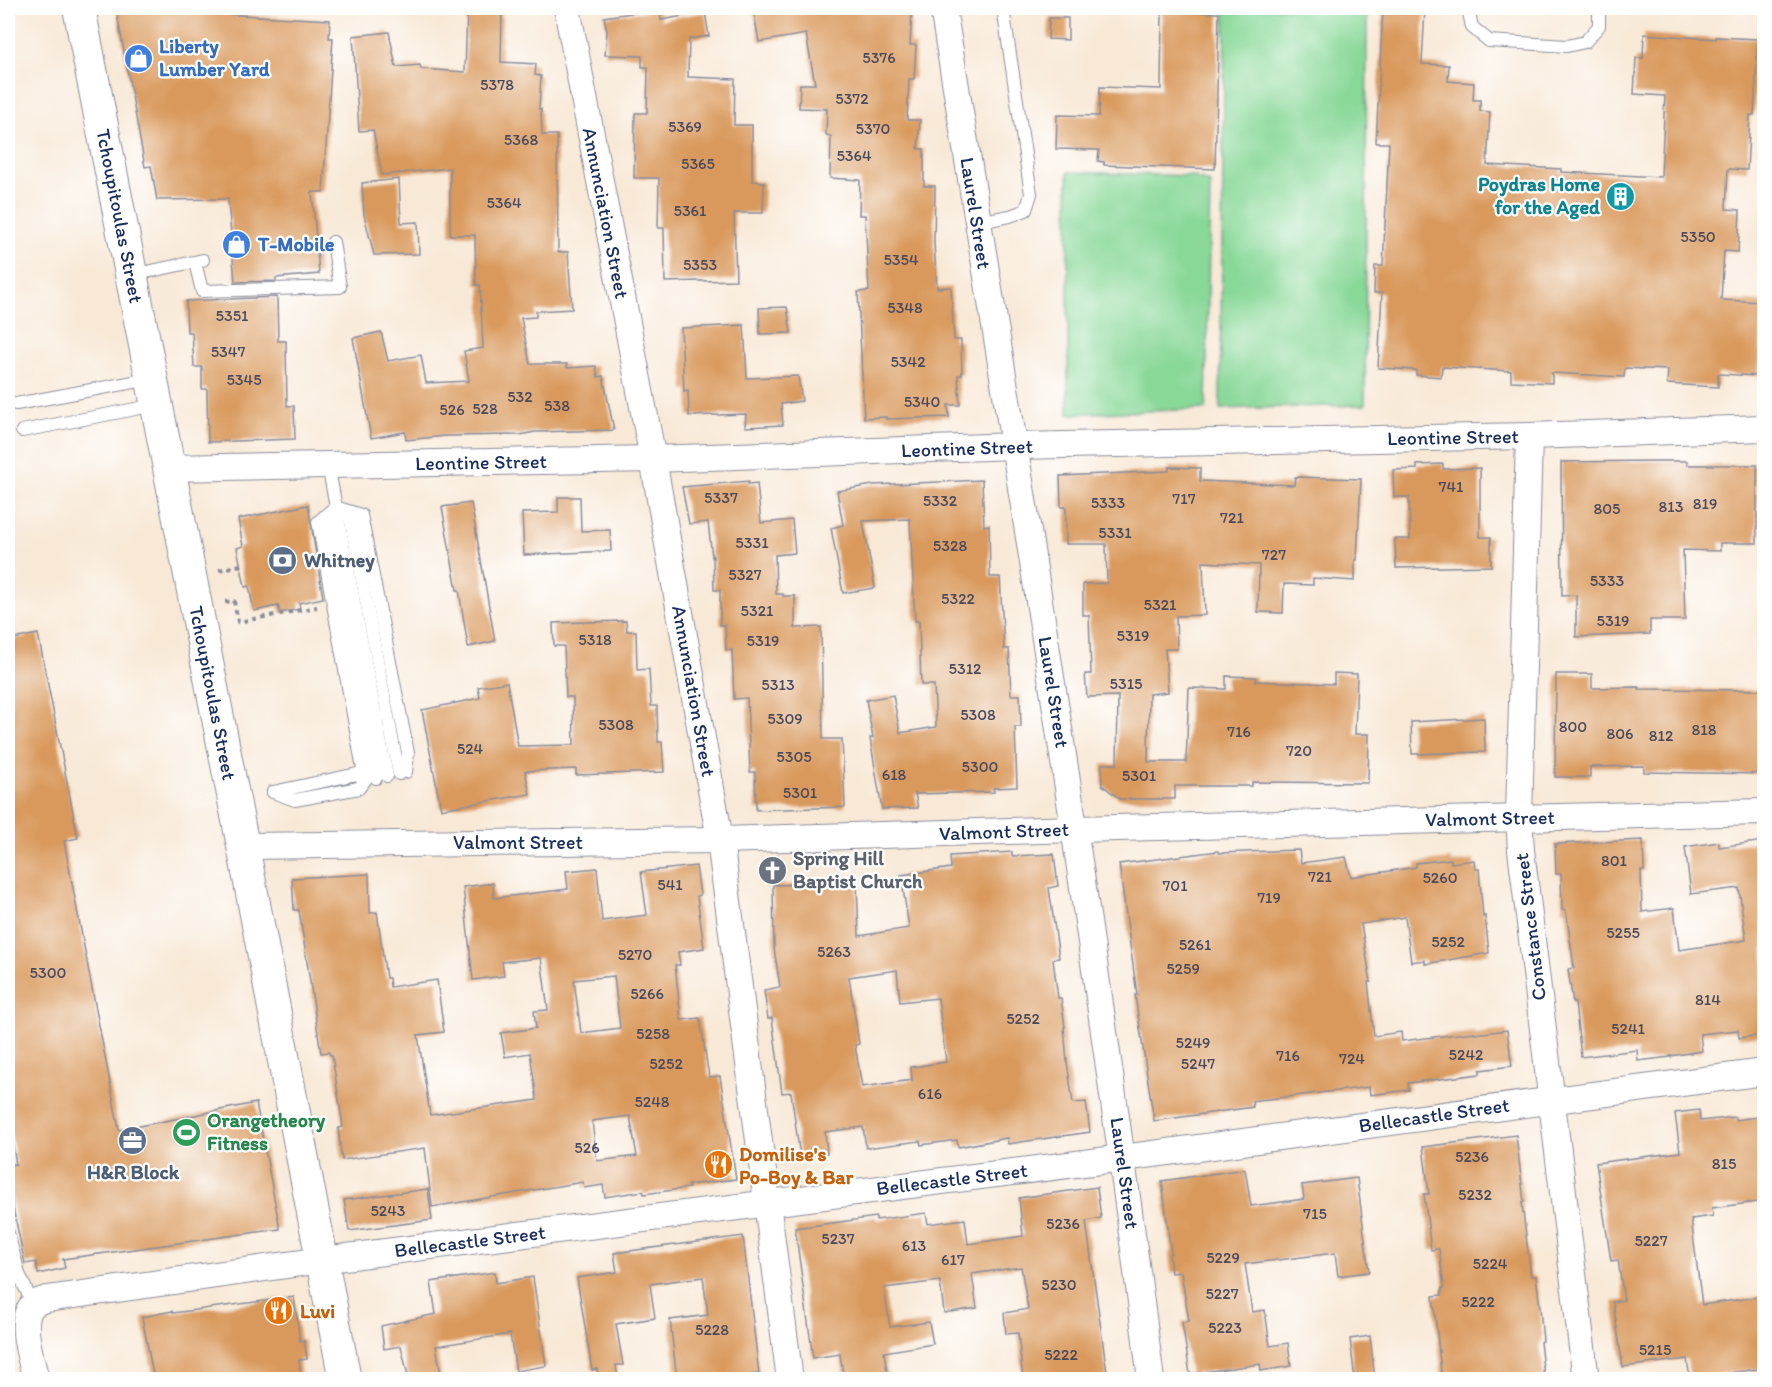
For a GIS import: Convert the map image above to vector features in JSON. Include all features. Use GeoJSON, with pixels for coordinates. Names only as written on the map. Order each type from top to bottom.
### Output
{"type":"FeatureCollection","features":[{"type":"Feature","properties":{"kind":"street","name":"Tchoupitoulas Street"},"geometry":{"type":"LineString","coordinates":[[79,8],[345,1380]]}},
{"type":"Feature","properties":{"kind":"street","name":"Annunciation Street"},"geometry":{"type":"LineString","coordinates":[[567,8],[653,459],[720,840],[790,1380]]}},
{"type":"Feature","properties":{"kind":"street","name":"Laurel Street"},"geometry":{"type":"LineString","coordinates":[[943,8],[1076,829],[1123,1158],[1151,1380]]}},
{"type":"Feature","properties":{"kind":"street","name":"Leontine Street"},"geometry":{"type":"LineString","coordinates":[[169,468],[653,459],[1015,446],[1528,436],[1764,428]]}},
{"type":"Feature","properties":{"kind":"street","name":"Constance Street"},"geometry":{"type":"LineString","coordinates":[[1528,436],[1519,818],[1550,1100],[1586,1380]]}},
{"type":"Feature","properties":{"kind":"street","name":"Valmont Street"},"geometry":{"type":"LineString","coordinates":[[243,846],[720,840],[1764,812]]}},
{"type":"Feature","properties":{"kind":"street","name":"Bellecastle Street"},"geometry":{"type":"LineString","coordinates":[[33,1305],[47,1299],[322,1260],[1123,1158],[1764,1072]]}},
{"type":"Feature","properties":{"kind":"street"},"geometry":{"type":"LineString","coordinates":[[33,1305],[26,1317],[26,1335],[36,1380]]}},
{"type":"Feature","properties":{"kind":"lane"},"geometry":{"type":"LineString","coordinates":[[978,222],[1010,216],[1026,210],[1031,194],[1003,8]]}},
{"type":"Feature","properties":{"kind":"lane"},"geometry":{"type":"LineString","coordinates":[[1468,8],[1472,27],[1489,41],[1567,46],[1585,42],[1599,26],[1599,8]]}},
{"type":"Feature","properties":{"kind":"lane"},"geometry":{"type":"LineString","coordinates":[[131,275],[199,261],[202,291],[340,287],[333,242]]}},
{"type":"Feature","properties":{"kind":"lane"},"geometry":{"type":"LineString","coordinates":[[16,404],[154,392]]}},
{"type":"Feature","properties":{"kind":"lane"},"geometry":{"type":"LineString","coordinates":[[22,431],[154,392]]}},
{"type":"Feature","properties":{"kind":"lane"},"geometry":{"type":"LineString","coordinates":[[328,465],[387,776]]}},
{"type":"Feature","properties":{"kind":"lane"},"geometry":{"type":"LineString","coordinates":[[335,507],[362,515],[408,753],[387,776]]}},
{"type":"Feature","properties":{"kind":"lane"},"geometry":{"type":"LineString","coordinates":[[335,507],[318,522],[387,776]]}},
{"type":"Feature","properties":{"kind":"lane"},"geometry":{"type":"LineString","coordinates":[[273,792],[357,774],[387,776]]}},
{"type":"Feature","properties":{"kind":"lane"},"geometry":{"type":"LineString","coordinates":[[8,1233],[19,1274],[33,1305]]}},
{"type":"Feature","properties":{"kind":"path"},"geometry":{"type":"LineString","coordinates":[[219,570],[241,565]]}},
{"type":"Feature","properties":{"kind":"path"},"geometry":{"type":"LineString","coordinates":[[225,602],[234,601],[238,622],[326,605]]}},
{"type":"Feature","properties":{"kind":"green space"},"geometry":{"type":"Polygon","coordinates":[[[1225,8],[1367,8],[1365,405],[1220,409],[1225,8]]]}},
{"type":"Feature","properties":{"kind":"green space"},"geometry":{"type":"Polygon","coordinates":[[[1068,172],[1192,176],[1210,183],[1206,409],[1068,414],[1068,172]]]}},
{"type":"Feature","properties":{"kind":"building"},"geometry":{"type":"Polygon","coordinates":[[[116,8],[220,8],[221,14],[330,20],[329,38],[333,38],[323,192],[312,192],[319,274],[276,278],[276,281],[235,282],[228,199],[157,200],[151,166],[145,167],[116,8]]]}},
{"type":"Feature","properties":{"kind":"building"},"geometry":{"type":"Polygon","coordinates":[[[467,8],[502,8],[501,62],[536,64],[535,75],[541,76],[539,109],[541,109],[542,135],[557,135],[558,252],[568,252],[572,309],[536,311],[536,317],[521,318],[530,364],[567,364],[567,368],[596,366],[598,377],[603,376],[614,430],[445,436],[406,440],[405,432],[371,438],[353,338],[381,332],[388,361],[421,355],[426,383],[469,381],[464,351],[483,348],[480,285],[476,285],[475,235],[450,235],[450,168],[382,175],[373,130],[359,131],[353,36],[389,32],[396,67],[420,65],[421,69],[465,72],[467,8]]]}},
{"type":"Feature","properties":{"kind":"building"},"geometry":{"type":"Polygon","coordinates":[[[753,8],[912,9],[910,45],[916,45],[914,79],[909,79],[907,120],[920,120],[918,149],[924,149],[924,186],[935,186],[934,243],[937,288],[951,287],[954,340],[961,340],[962,375],[958,375],[960,405],[948,405],[949,417],[864,418],[858,292],[869,291],[865,215],[859,215],[860,180],[830,178],[831,136],[826,135],[827,109],[799,108],[800,84],[815,84],[806,34],[759,42],[753,8]]]}},
{"type":"Feature","properties":{"kind":"building","name":"Poydras Home for the Aged"},"geometry":{"type":"Polygon","coordinates":[[[1383,8],[1425,8],[1422,64],[1449,65],[1448,81],[1474,83],[1473,100],[1480,100],[1480,111],[1490,112],[1487,165],[1561,169],[1561,172],[1661,177],[1665,96],[1634,94],[1636,58],[1643,58],[1644,34],[1716,39],[1716,37],[1758,39],[1754,115],[1750,115],[1747,170],[1728,169],[1726,209],[1740,210],[1738,252],[1724,251],[1721,300],[1763,302],[1759,376],[1718,374],[1718,387],[1667,384],[1668,370],[1625,368],[1624,377],[1552,373],[1552,383],[1511,381],[1511,371],[1442,367],[1441,377],[1416,375],[1416,370],[1378,368],[1382,293],[1374,293],[1375,266],[1383,266],[1389,143],[1376,143],[1383,8]]]}},
{"type":"Feature","properties":{"kind":"building"},"geometry":{"type":"Polygon","coordinates":[[[660,9],[661,20],[705,12],[709,36],[689,39],[688,77],[735,79],[734,125],[752,125],[752,181],[764,182],[763,213],[734,213],[736,280],[665,282],[664,228],[658,228],[659,178],[634,178],[635,113],[647,113],[648,67],[642,67],[642,56],[605,55],[607,31],[604,17],[660,9]]]}},
{"type":"Feature","properties":{"kind":"building"},"geometry":{"type":"Polygon","coordinates":[[[1162,11],[1219,13],[1215,169],[1104,165],[1104,162],[1098,161],[1099,150],[1056,149],[1057,115],[1099,116],[1100,87],[1161,89],[1162,11]]]}},
{"type":"Feature","properties":{"kind":"building"},"geometry":{"type":"Polygon","coordinates":[[[1049,18],[1068,18],[1068,40],[1048,39],[1049,18]]]}},
{"type":"Feature","properties":{"kind":"building"},"geometry":{"type":"Polygon","coordinates":[[[399,179],[401,223],[418,222],[419,254],[374,255],[364,215],[362,183],[399,179]]]}},
{"type":"Feature","properties":{"kind":"building"},"geometry":{"type":"Polygon","coordinates":[[[277,297],[278,341],[286,341],[287,406],[294,406],[295,439],[208,442],[207,389],[202,389],[202,367],[194,367],[192,332],[187,332],[186,301],[277,297]]]}},
{"type":"Feature","properties":{"kind":"building"},"geometry":{"type":"Polygon","coordinates":[[[787,307],[791,333],[760,334],[759,308],[787,307]]]}},
{"type":"Feature","properties":{"kind":"building"},"geometry":{"type":"Polygon","coordinates":[[[744,325],[747,378],[798,376],[802,401],[781,404],[783,425],[745,427],[746,414],[689,416],[688,390],[684,391],[681,328],[744,325]]]}},
{"type":"Feature","properties":{"kind":"building"},"geometry":{"type":"Polygon","coordinates":[[[1687,461],[1687,465],[1757,465],[1757,543],[1720,543],[1720,551],[1683,550],[1685,620],[1650,620],[1650,634],[1576,637],[1576,595],[1562,596],[1561,462],[1687,461]]]}},
{"type":"Feature","properties":{"kind":"building"},"geometry":{"type":"Polygon","coordinates":[[[1443,464],[1443,469],[1480,468],[1480,537],[1491,537],[1491,566],[1396,568],[1395,539],[1410,539],[1409,497],[1394,497],[1393,470],[1417,469],[1417,465],[1443,464]]]}},
{"type":"Feature","properties":{"kind":"building"},"geometry":{"type":"Polygon","coordinates":[[[1169,467],[1200,468],[1200,481],[1294,485],[1295,477],[1361,479],[1357,560],[1355,560],[1355,581],[1313,578],[1313,585],[1284,584],[1283,613],[1258,612],[1259,565],[1203,562],[1205,615],[1176,616],[1177,649],[1165,649],[1168,692],[1149,694],[1148,762],[1186,762],[1189,688],[1226,689],[1226,676],[1256,677],[1256,681],[1334,684],[1334,673],[1357,674],[1355,734],[1369,734],[1368,783],[1252,782],[1252,786],[1175,786],[1175,799],[1120,799],[1102,785],[1102,764],[1117,764],[1118,696],[1087,697],[1085,674],[1091,674],[1089,615],[1083,615],[1083,584],[1107,583],[1106,544],[1066,544],[1066,507],[1061,507],[1060,476],[1169,471],[1169,467]]]}},
{"type":"Feature","properties":{"kind":"building"},"geometry":{"type":"Polygon","coordinates":[[[982,480],[984,526],[989,525],[990,577],[1000,577],[1004,649],[1009,649],[1011,695],[1020,695],[1021,727],[1015,727],[1017,787],[993,788],[994,792],[915,794],[918,808],[882,809],[866,700],[893,695],[900,733],[936,727],[934,685],[921,685],[919,621],[915,621],[910,519],[863,521],[875,588],[843,593],[831,528],[843,525],[837,491],[873,485],[982,480]]]}},
{"type":"Feature","properties":{"kind":"building"},"geometry":{"type":"Polygon","coordinates":[[[749,481],[748,484],[757,483],[761,523],[792,520],[795,553],[775,555],[776,594],[795,596],[795,628],[821,627],[823,739],[842,739],[845,807],[756,810],[755,772],[750,772],[747,698],[734,699],[732,650],[726,650],[725,625],[720,625],[720,590],[714,590],[713,556],[708,522],[689,524],[682,487],[749,481]]]}},
{"type":"Feature","properties":{"kind":"building"},"geometry":{"type":"Polygon","coordinates":[[[558,497],[580,497],[581,531],[610,530],[611,551],[524,555],[522,513],[558,512],[558,497]]]}},
{"type":"Feature","properties":{"kind":"building"},"geometry":{"type":"Polygon","coordinates":[[[471,503],[495,641],[468,647],[442,507],[471,503]]]}},
{"type":"Feature","properties":{"kind":"building"},"geometry":{"type":"Polygon","coordinates":[[[308,505],[323,598],[299,603],[300,609],[280,613],[278,606],[254,611],[249,586],[245,587],[237,548],[243,546],[238,519],[308,505]]]}},
{"type":"Feature","properties":{"kind":"building"},"geometry":{"type":"Polygon","coordinates":[[[626,621],[627,631],[636,631],[637,670],[649,669],[651,706],[657,706],[658,742],[662,742],[664,772],[576,775],[576,769],[525,771],[530,794],[441,809],[422,710],[480,698],[478,687],[507,682],[518,746],[574,745],[573,697],[566,697],[564,646],[554,646],[553,623],[626,621]]]}},
{"type":"Feature","properties":{"kind":"building"},"geometry":{"type":"Polygon","coordinates":[[[38,634],[78,838],[64,841],[119,1130],[256,1103],[280,1229],[63,1259],[65,1268],[38,1274],[36,1262],[25,1264],[8,1184],[8,1165],[16,1164],[8,1118],[8,640],[38,634]]]}},
{"type":"Feature","properties":{"kind":"building"},"geometry":{"type":"Polygon","coordinates":[[[1556,674],[1592,674],[1592,688],[1764,690],[1764,774],[1644,772],[1644,766],[1590,767],[1590,777],[1555,777],[1556,674]]]}},
{"type":"Feature","properties":{"kind":"building"},"geometry":{"type":"Polygon","coordinates":[[[1484,718],[1485,752],[1412,754],[1411,722],[1484,718]]]}},
{"type":"Feature","properties":{"kind":"building"},"geometry":{"type":"Polygon","coordinates":[[[1643,840],[1642,912],[1674,908],[1679,950],[1746,940],[1739,888],[1691,894],[1685,847],[1719,842],[1719,847],[1764,841],[1764,1035],[1739,1038],[1738,1030],[1700,1034],[1702,1051],[1638,1061],[1637,1050],[1581,1057],[1575,1003],[1573,1003],[1568,969],[1574,968],[1566,910],[1562,910],[1561,874],[1556,874],[1555,844],[1643,840]]]}},
{"type":"Feature","properties":{"kind":"building"},"geometry":{"type":"Polygon","coordinates":[[[1299,850],[1301,863],[1346,857],[1351,877],[1416,867],[1416,863],[1451,859],[1451,863],[1474,860],[1475,869],[1479,869],[1489,953],[1425,964],[1425,960],[1411,962],[1405,917],[1361,924],[1371,982],[1368,982],[1374,1036],[1401,1032],[1402,1041],[1507,1030],[1512,1066],[1480,1070],[1480,1074],[1408,1083],[1409,1090],[1370,1095],[1369,1087],[1252,1101],[1253,1107],[1154,1121],[1135,995],[1137,995],[1119,864],[1218,851],[1219,853],[1299,850]]]}},
{"type":"Feature","properties":{"kind":"building"},"geometry":{"type":"Polygon","coordinates":[[[1012,852],[1012,856],[1054,854],[1058,886],[1049,888],[1059,958],[1053,959],[1058,998],[1061,998],[1073,1103],[1086,1102],[1090,1132],[1008,1144],[1007,1138],[958,1147],[957,1140],[921,1145],[920,1141],[866,1148],[863,1127],[825,1132],[827,1153],[800,1157],[791,1092],[782,1093],[772,1018],[768,1019],[764,990],[780,987],[774,948],[773,885],[857,883],[859,936],[909,928],[901,875],[951,868],[950,856],[1012,852]],[[897,970],[849,977],[859,1044],[855,1045],[862,1087],[912,1080],[911,1067],[946,1062],[938,998],[900,1002],[897,970]]]}},
{"type":"Feature","properties":{"kind":"building"},"geometry":{"type":"Polygon","coordinates":[[[696,866],[700,895],[697,896],[704,948],[678,952],[680,965],[675,965],[681,1020],[700,1018],[709,1077],[720,1076],[736,1179],[688,1185],[689,1188],[644,1194],[643,1191],[605,1197],[603,1185],[584,1188],[583,1182],[432,1207],[425,1148],[342,1160],[338,1128],[343,1127],[332,1055],[329,1052],[321,1053],[299,910],[294,910],[292,878],[369,874],[370,913],[377,912],[386,978],[389,978],[390,987],[437,980],[444,1032],[418,1035],[430,1115],[537,1100],[530,1053],[505,1057],[501,1033],[536,1028],[534,1011],[548,1010],[541,958],[502,962],[504,976],[473,980],[463,887],[493,883],[494,898],[568,889],[566,871],[597,868],[602,921],[647,915],[641,872],[696,866]],[[614,976],[574,980],[581,1033],[620,1028],[614,976]],[[630,1116],[592,1121],[597,1161],[637,1156],[630,1116]]]}},
{"type":"Feature","properties":{"kind":"building"},"geometry":{"type":"Polygon","coordinates":[[[1699,1110],[1700,1121],[1764,1116],[1764,1201],[1712,1208],[1713,1216],[1691,1219],[1702,1305],[1764,1296],[1764,1368],[1690,1379],[1687,1359],[1623,1367],[1613,1302],[1624,1300],[1618,1260],[1611,1261],[1596,1163],[1680,1152],[1675,1113],[1699,1110]]]}},
{"type":"Feature","properties":{"kind":"building"},"geometry":{"type":"Polygon","coordinates":[[[1516,1135],[1531,1276],[1536,1276],[1540,1307],[1543,1341],[1540,1342],[1544,1377],[1529,1380],[1442,1380],[1433,1296],[1442,1295],[1442,1288],[1444,1288],[1439,1249],[1431,1250],[1424,1194],[1429,1194],[1423,1147],[1516,1135]]]}},
{"type":"Feature","properties":{"kind":"building"},"geometry":{"type":"Polygon","coordinates":[[[1245,1169],[1251,1206],[1304,1199],[1302,1185],[1357,1178],[1369,1272],[1338,1276],[1335,1253],[1245,1264],[1252,1312],[1265,1310],[1270,1346],[1288,1343],[1291,1366],[1261,1371],[1260,1364],[1190,1374],[1182,1322],[1189,1321],[1181,1272],[1171,1273],[1169,1254],[1171,1253],[1162,1181],[1245,1169]]]}},
{"type":"Feature","properties":{"kind":"building"},"geometry":{"type":"Polygon","coordinates":[[[1097,1187],[1101,1218],[1086,1221],[1108,1380],[1023,1380],[1018,1333],[1006,1334],[1004,1313],[1028,1309],[1021,1267],[972,1274],[977,1308],[944,1313],[940,1281],[884,1288],[890,1327],[929,1322],[933,1344],[884,1352],[888,1377],[844,1380],[840,1354],[813,1358],[795,1228],[926,1213],[928,1224],[965,1219],[968,1244],[1023,1236],[1019,1198],[1097,1187]]]}},
{"type":"Feature","properties":{"kind":"building"},"geometry":{"type":"Polygon","coordinates":[[[428,1189],[432,1220],[349,1231],[344,1200],[428,1189]]]}},
{"type":"Feature","properties":{"kind":"building"},"geometry":{"type":"Polygon","coordinates":[[[743,1236],[759,1374],[751,1375],[752,1380],[677,1380],[670,1320],[708,1315],[703,1277],[650,1284],[655,1318],[616,1324],[623,1365],[616,1365],[618,1380],[599,1380],[597,1369],[592,1370],[577,1278],[617,1272],[614,1253],[743,1236]]]}},
{"type":"Feature","properties":{"kind":"building"},"geometry":{"type":"Polygon","coordinates":[[[495,1272],[496,1283],[533,1277],[546,1366],[516,1371],[510,1334],[436,1346],[442,1380],[409,1380],[401,1346],[384,1349],[381,1326],[436,1314],[431,1282],[495,1272]]]}},
{"type":"Feature","properties":{"kind":"building"},"geometry":{"type":"Polygon","coordinates":[[[294,1297],[300,1341],[304,1340],[307,1359],[299,1360],[301,1380],[154,1380],[142,1317],[172,1311],[173,1313],[294,1297]]]}},
{"type":"Feature","properties":{"kind":"building"},"geometry":{"type":"Polygon","coordinates":[[[1370,1336],[1375,1380],[1355,1380],[1350,1339],[1370,1336]]]}},
{"type":"Feature","properties":{"kind":"railway"},"geometry":{"type":"LineString","coordinates":[[8,1369],[10,1380]]}},
{"type":"Feature","properties":{"kind":"place","name":"Liberty Lumber Yard"},"geometry":{"type":"Point","coordinates":[138,58]}},
{"type":"Feature","properties":{"kind":"place","name":"Poydras Home for the Aged"},"geometry":{"type":"Point","coordinates":[1621,196]}},
{"type":"Feature","properties":{"kind":"place","name":"T-Mobile"},"geometry":{"type":"Point","coordinates":[237,244]}},
{"type":"Feature","properties":{"kind":"place","name":"Whitney"},"geometry":{"type":"Point","coordinates":[283,560]}},
{"type":"Feature","properties":{"kind":"place","name":"Spring Hill Baptist Church"},"geometry":{"type":"Point","coordinates":[772,870]}},
{"type":"Feature","properties":{"kind":"place","name":"Orangetheory Fitness"},"geometry":{"type":"Point","coordinates":[186,1132]}},
{"type":"Feature","properties":{"kind":"place","name":"H&R Block"},"geometry":{"type":"Point","coordinates":[133,1141]}},
{"type":"Feature","properties":{"kind":"place","name":"Domilise's Po-Boy & Bar"},"geometry":{"type":"Point","coordinates":[718,1165]}},
{"type":"Feature","properties":{"kind":"place","name":"Luvi"},"geometry":{"type":"Point","coordinates":[279,1311]}}]}
